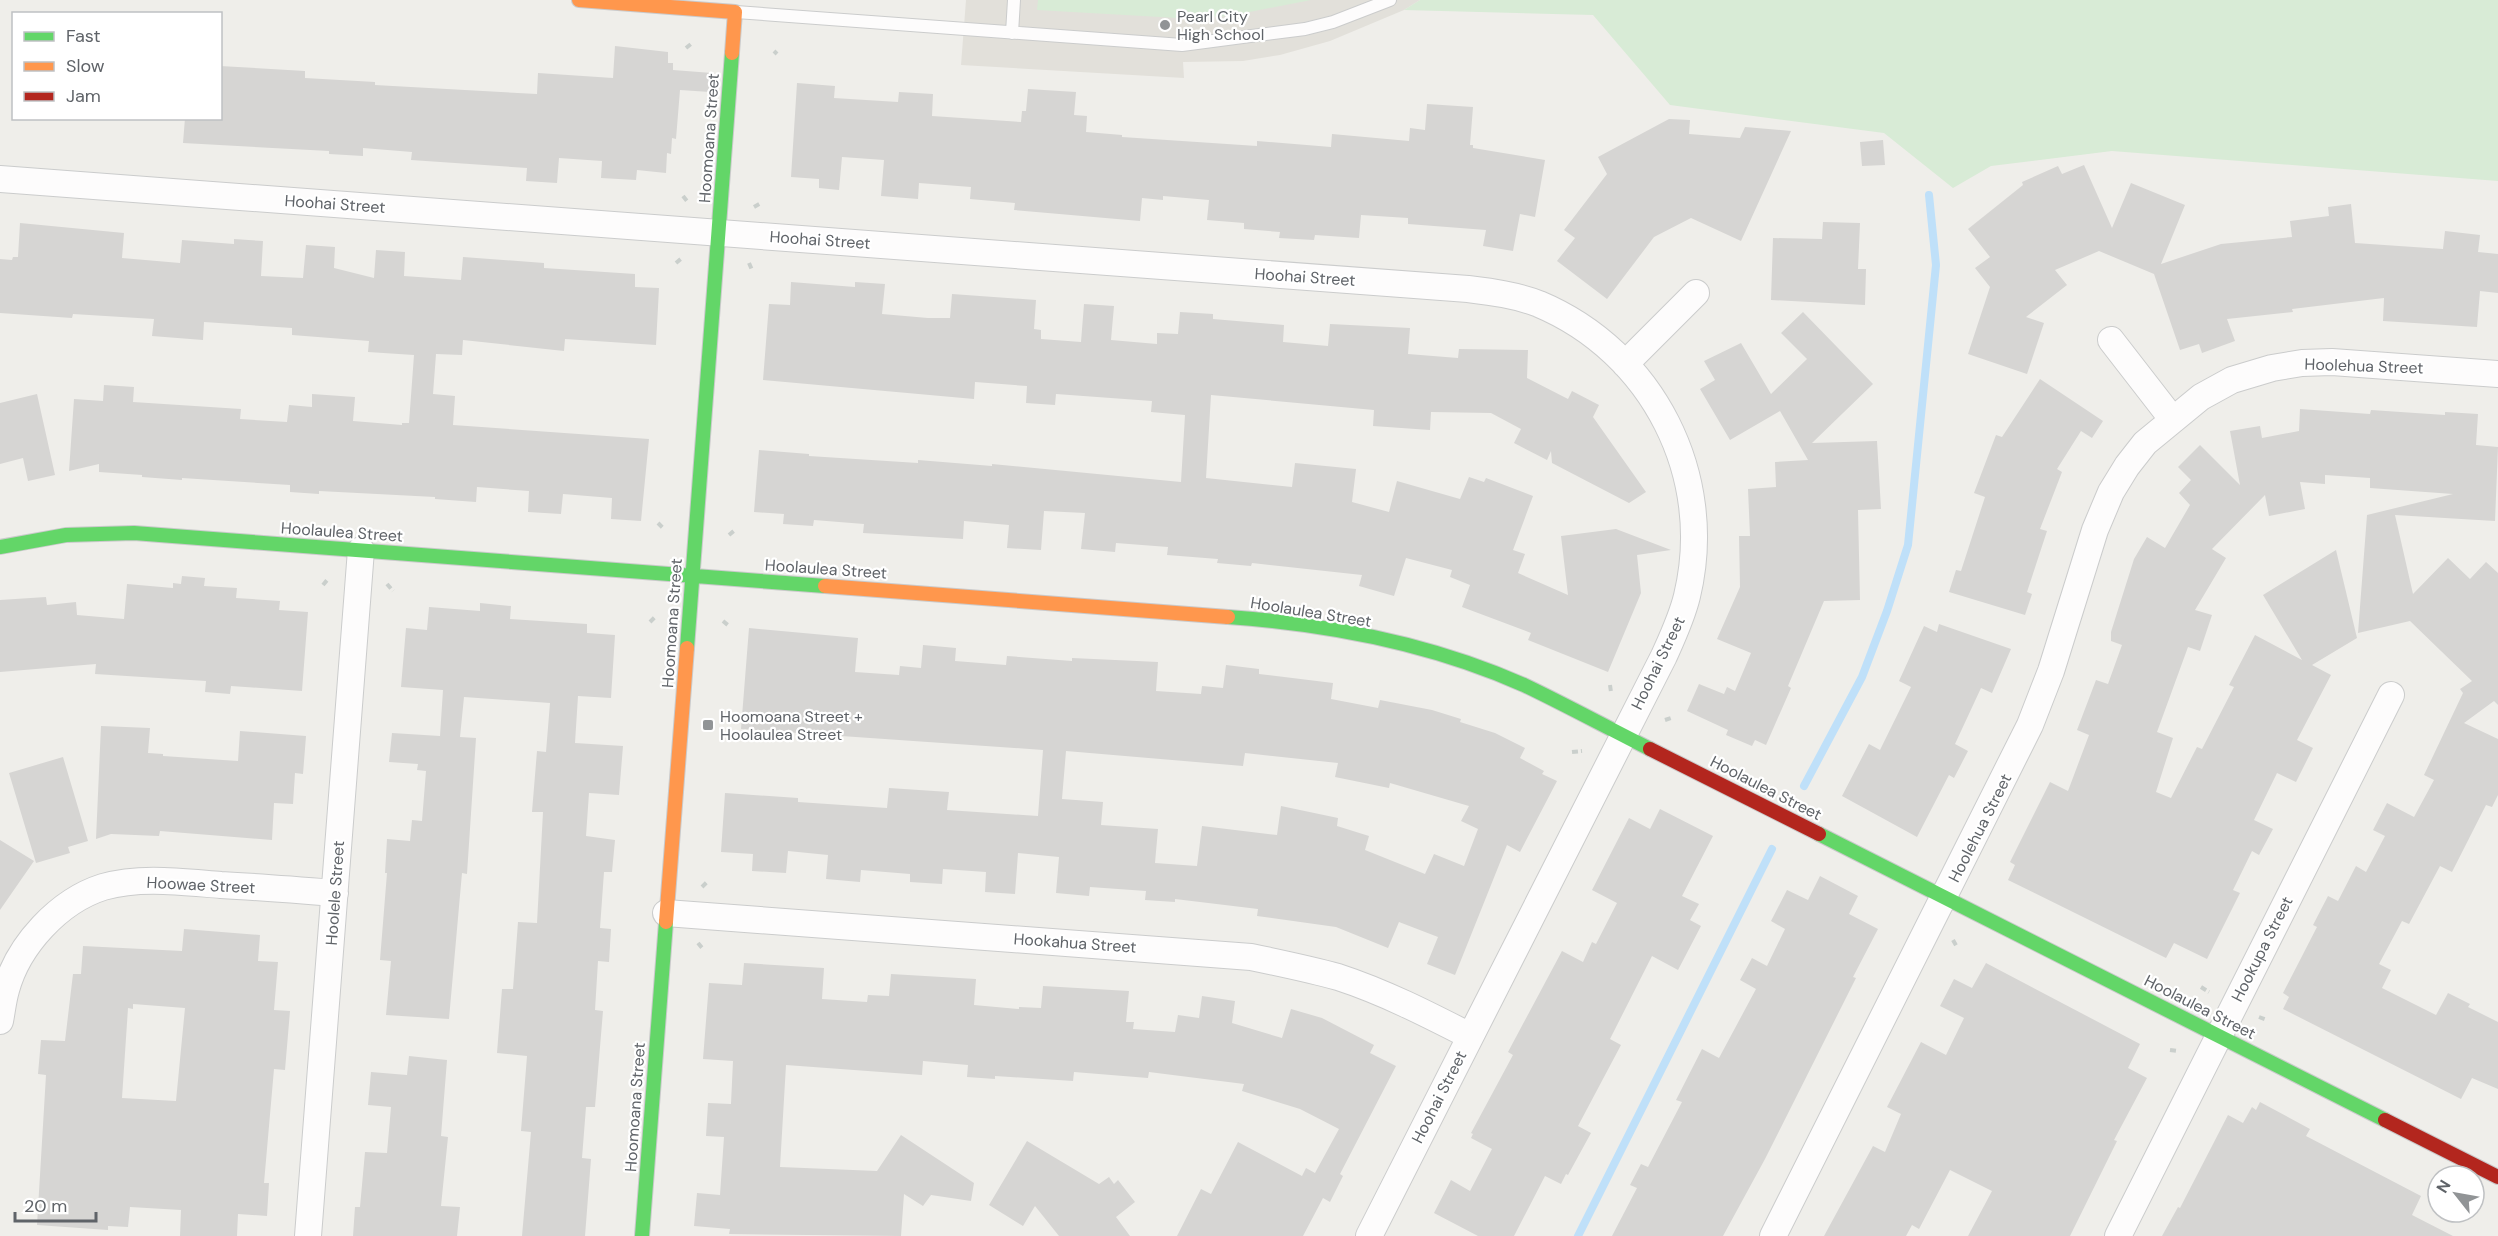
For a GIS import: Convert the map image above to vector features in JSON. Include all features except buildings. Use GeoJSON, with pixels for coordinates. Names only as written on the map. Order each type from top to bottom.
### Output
{"type":"FeatureCollection","features":[{"type":"Feature","properties":{"kind":"street"},"geometry":{"type":"LineString","coordinates":[[579,0],[735,12]]}},
{"type":"Feature","properties":{"kind":"street","name":"Hoomoana Street"},"geometry":{"type":"LineString","coordinates":[[642,1236],[735,12]]}},
{"type":"Feature","properties":{"kind":"street","name":"Hoohai Street"},"geometry":{"type":"LineString","coordinates":[[0,179],[1492,292],[1538,304],[1591,333],[1642,382],[1668,424],[1685,464],[1694,531],[1690,579],[1679,623],[1369,1236]]}},
{"type":"Feature","properties":{"kind":"street"},"geometry":{"type":"LineString","coordinates":[[1625,364],[1696,293]]}},
{"type":"Feature","properties":{"kind":"street"},"geometry":{"type":"LineString","coordinates":[[2111,340],[2173,420]]}},
{"type":"Feature","properties":{"kind":"street","name":"Hoolehua Street"},"geometry":{"type":"LineString","coordinates":[[1773,1236],[2030,725],[2054,662],[2095,530],[2111,492],[2145,443],[2201,397],[2232,380],[2272,368],[2302,363],[2332,362],[2498,374]]}},
{"type":"Feature","properties":{"kind":"street","name":"Hoolaulea Street"},"geometry":{"type":"LineString","coordinates":[[0,547],[52,536],[134,533],[1258,619],[1340,630],[1403,645],[1523,685],[2498,1177]]}},
{"type":"Feature","properties":{"kind":"street","name":"Hoolele Street"},"geometry":{"type":"LineString","coordinates":[[308,1236],[361,550]]}},
{"type":"Feature","properties":{"kind":"street","name":"Hookupa Street"},"geometry":{"type":"LineString","coordinates":[[2118,1236],[2391,695]]}},
{"type":"Feature","properties":{"kind":"street","name":"Hoowae Street"},"geometry":{"type":"LineString","coordinates":[[0,1021],[6,988],[19,959],[36,934],[56,914],[81,897],[103,887],[165,881],[334,893]]}},
{"type":"Feature","properties":{"kind":"street","name":"Hookahua Street"},"geometry":{"type":"LineString","coordinates":[[666,912],[1251,957],[1304,968],[1374,990],[1413,1006],[1470,1036]]}},
{"type":"Feature","properties":{"kind":"lane"},"geometry":{"type":"LineString","coordinates":[[1012,33],[1014,0]]}},
{"type":"Feature","properties":{"kind":"lane"},"geometry":{"type":"LineString","coordinates":[[735,12],[1182,45],[1305,29],[1333,22],[1390,0]]}},
{"type":"Feature","properties":{"kind":"path"},"geometry":{"type":"LineString","coordinates":[[686,48],[691,44]]}},
{"type":"Feature","properties":{"kind":"path"},"geometry":{"type":"LineString","coordinates":[[682,196],[687,201]]}},
{"type":"Feature","properties":{"kind":"path"},"geometry":{"type":"LineString","coordinates":[[754,207],[761,203]]}},
{"type":"Feature","properties":{"kind":"path"},"geometry":{"type":"LineString","coordinates":[[676,263],[682,258]]}},
{"type":"Feature","properties":{"kind":"path"},"geometry":{"type":"LineString","coordinates":[[749,263],[752,270]]}},
{"type":"Feature","properties":{"kind":"path"},"geometry":{"type":"LineString","coordinates":[[658,523],[663,528]]}},
{"type":"Feature","properties":{"kind":"path"},"geometry":{"type":"LineString","coordinates":[[729,535],[735,530]]}},
{"type":"Feature","properties":{"kind":"path"},"geometry":{"type":"LineString","coordinates":[[323,585],[328,579]]}},
{"type":"Feature","properties":{"kind":"path"},"geometry":{"type":"LineString","coordinates":[[387,584],[393,591]]}},
{"type":"Feature","properties":{"kind":"path"},"geometry":{"type":"LineString","coordinates":[[650,622],[655,617]]}},
{"type":"Feature","properties":{"kind":"path"},"geometry":{"type":"LineString","coordinates":[[723,621],[729,626]]}},
{"type":"Feature","properties":{"kind":"path"},"geometry":{"type":"LineString","coordinates":[[1610,685],[1611,693]]}},
{"type":"Feature","properties":{"kind":"path"},"geometry":{"type":"LineString","coordinates":[[1665,720],[1671,718]]}},
{"type":"Feature","properties":{"kind":"path"},"geometry":{"type":"LineString","coordinates":[[1572,752],[1582,751]]}},
{"type":"Feature","properties":{"kind":"path"},"geometry":{"type":"LineString","coordinates":[[702,887],[708,881]]}},
{"type":"Feature","properties":{"kind":"path"},"geometry":{"type":"LineString","coordinates":[[1953,940],[1957,947]]}},
{"type":"Feature","properties":{"kind":"path"},"geometry":{"type":"LineString","coordinates":[[698,943],[703,949]]}},
{"type":"Feature","properties":{"kind":"path"},"geometry":{"type":"LineString","coordinates":[[2201,987],[2208,993]]}},
{"type":"Feature","properties":{"kind":"path"},"geometry":{"type":"LineString","coordinates":[[2259,1017],[2267,1020]]}},
{"type":"Feature","properties":{"kind":"path"},"geometry":{"type":"LineString","coordinates":[[2169,1050],[2178,1051]]}},
{"type":"Feature","properties":{"kind":"shaded area","name":"Pearl City High School"},"geometry":{"type":"Polygon","coordinates":[[[966,0],[1420,0],[1404,10],[1330,41],[1280,55],[1243,61],[1183,62],[1184,78],[961,65],[966,0]]]}},
{"type":"Feature","properties":{"kind":"green space"},"geometry":{"type":"Polygon","coordinates":[[[1038,0],[1311,0],[1229,16],[1178,18],[1037,10],[1038,0]]]}},
{"type":"Feature","properties":{"kind":"green space"},"geometry":{"type":"Polygon","coordinates":[[[1420,0],[2498,0],[2498,181],[2112,151],[1991,166],[1953,188],[1884,133],[1670,105],[1593,15],[1404,10],[1420,0]]]}},
{"type":"Feature","properties":{"kind":"waterway"},"geometry":{"type":"LineString","coordinates":[[1804,786],[1862,677],[1887,611],[1908,545],[1936,265],[1929,195]]}},
{"type":"Feature","properties":{"kind":"waterway"},"geometry":{"type":"LineString","coordinates":[[1578,1236],[1772,849]]}},
{"type":"Feature","properties":{"kind":"traffic: fast"},"geometry":{"type":"LineString","coordinates":[[687,648],[732,53]]}},
{"type":"Feature","properties":{"kind":"traffic: fast"},"geometry":{"type":"LineString","coordinates":[[0,547],[66,535],[134,533],[825,586]]}},
{"type":"Feature","properties":{"kind":"traffic: fast"},"geometry":{"type":"LineString","coordinates":[[1228,617],[1341,631],[1379,638],[1453,658],[1524,685],[1650,749]]}},
{"type":"Feature","properties":{"kind":"traffic: fast"},"geometry":{"type":"LineString","coordinates":[[1819,834],[2385,1120]]}},
{"type":"Feature","properties":{"kind":"traffic: fast"},"geometry":{"type":"LineString","coordinates":[[642,1236],[666,922]]}},
{"type":"Feature","properties":{"kind":"traffic: slow"},"geometry":{"type":"LineString","coordinates":[[579,0],[735,12],[732,53]]}},
{"type":"Feature","properties":{"kind":"traffic: slow"},"geometry":{"type":"LineString","coordinates":[[825,586],[1228,617]]}},
{"type":"Feature","properties":{"kind":"traffic: slow"},"geometry":{"type":"LineString","coordinates":[[666,922],[687,648]]}},
{"type":"Feature","properties":{"kind":"traffic: jam"},"geometry":{"type":"LineString","coordinates":[[1650,749],[1819,834]]}},
{"type":"Feature","properties":{"kind":"traffic: jam"},"geometry":{"type":"LineString","coordinates":[[2385,1120],[2498,1177]]}},
{"type":"Feature","properties":{"kind":"place","name":"Pearl City High School"},"geometry":{"type":"Point","coordinates":[1165,25]}},
{"type":"Feature","properties":{"kind":"place","name":"Hoomoana Street + Hoolaulea Street"},"geometry":{"type":"Point","coordinates":[708,725]}}]}
